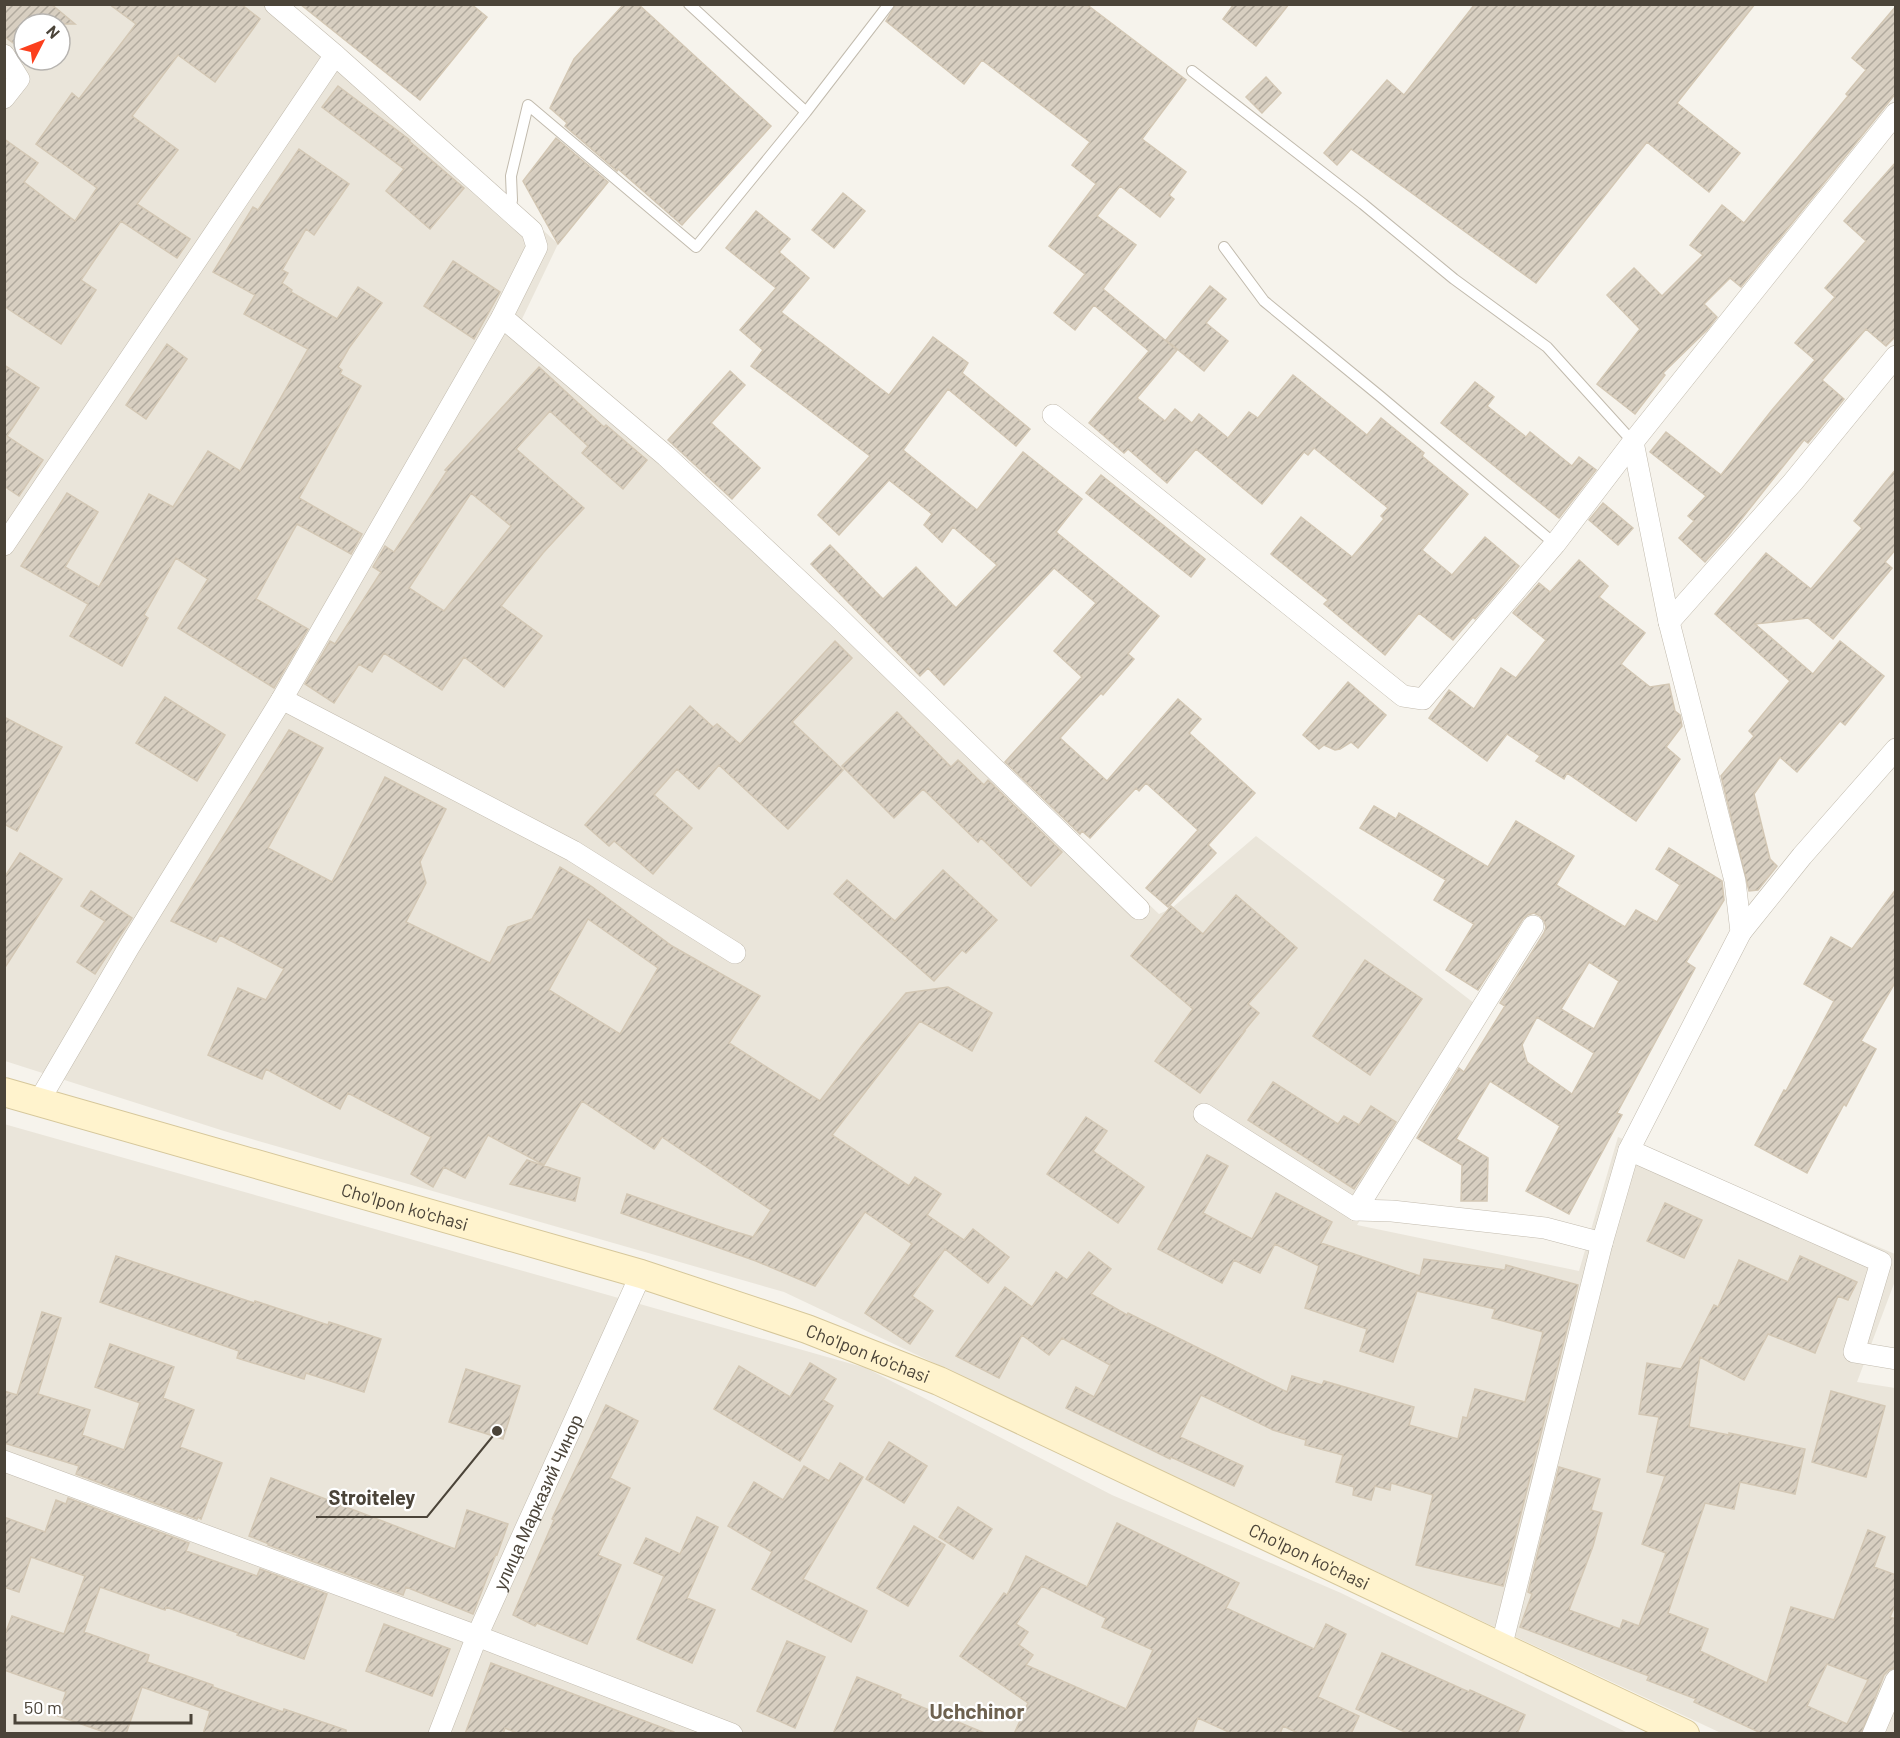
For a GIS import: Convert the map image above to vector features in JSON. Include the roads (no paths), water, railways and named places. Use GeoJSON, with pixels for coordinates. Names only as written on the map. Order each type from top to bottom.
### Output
{"type":"FeatureCollection","features":[{"type":"Feature","properties":{"kind":"main road","name":"Cho'lpon ko'chasi"},"geometry":{"type":"LineString","coordinates":[[4,1092],[641,1274],[807,1329],[939,1381],[1685,1734]]}},
{"type":"Feature","properties":{"kind":"street"},"geometry":{"type":"LineString","coordinates":[[39,1101],[129,947],[282,699],[502,317],[537,247],[532,231],[335,54],[275,4]]}},
{"type":"Feature","properties":{"kind":"street"},"geometry":{"type":"LineString","coordinates":[[4,544],[335,54]]}},
{"type":"Feature","properties":{"kind":"street"},"geometry":{"type":"LineString","coordinates":[[4,55],[19,79],[4,98]]}},
{"type":"Feature","properties":{"kind":"street"},"geometry":{"type":"LineString","coordinates":[[1053,415],[1403,696],[1423,699],[1555,544],[1633,442],[1896,113]]}},
{"type":"Feature","properties":{"kind":"street"},"geometry":{"type":"LineString","coordinates":[[502,317],[683,472],[837,616],[1139,909]]}},
{"type":"Feature","properties":{"kind":"street"},"geometry":{"type":"LineString","coordinates":[[1669,622],[1793,482],[1896,356]]}},
{"type":"Feature","properties":{"kind":"street"},"geometry":{"type":"LineString","coordinates":[[1633,442],[1669,622],[1735,880],[1741,932]]}},
{"type":"Feature","properties":{"kind":"street"},"geometry":{"type":"LineString","coordinates":[[282,699],[573,851],[735,953]]}},
{"type":"Feature","properties":{"kind":"street"},"geometry":{"type":"LineString","coordinates":[[1501,1648],[1602,1243],[1629,1150],[1741,932],[1802,855],[1896,749]]}},
{"type":"Feature","properties":{"kind":"street"},"geometry":{"type":"LineString","coordinates":[[1356,1210],[1533,926]]}},
{"type":"Feature","properties":{"kind":"street"},"geometry":{"type":"LineString","coordinates":[[1204,1114],[1356,1210],[1392,1211],[1545,1228],[1602,1243]]}},
{"type":"Feature","properties":{"kind":"street"},"geometry":{"type":"LineString","coordinates":[[1629,1150],[1881,1262],[1854,1352],[1896,1359]]}},
{"type":"Feature","properties":{"kind":"street","name":"улица Марказий Чинор"},"geometry":{"type":"LineString","coordinates":[[439,1734],[477,1636],[641,1274]]}},
{"type":"Feature","properties":{"kind":"street"},"geometry":{"type":"LineString","coordinates":[[4,1461],[477,1636],[708,1729],[732,1734]]}},
{"type":"Feature","properties":{"kind":"street"},"geometry":{"type":"LineString","coordinates":[[1873,1734],[1896,1680]]}},
{"type":"Feature","properties":{"kind":"lane"},"geometry":{"type":"LineString","coordinates":[[689,4],[806,112]]}},
{"type":"Feature","properties":{"kind":"lane"},"geometry":{"type":"LineString","coordinates":[[510,211],[511,176],[528,105],[696,247],[806,112],[889,4]]}},
{"type":"Feature","properties":{"kind":"lane"},"geometry":{"type":"LineString","coordinates":[[1192,71],[1363,204],[1454,279],[1547,347],[1633,442]]}},
{"type":"Feature","properties":{"kind":"lane"},"geometry":{"type":"LineString","coordinates":[[1224,247],[1264,301],[1555,544]]}},
{"type":"Feature","properties":{"kind":"place","name":"Stroiteley"},"geometry":{"type":"Point","coordinates":[497,1431]}},
{"type":"Feature","properties":{"kind":"district","name":"Uchchinor"},"geometry":{"type":"Point","coordinates":[977,1710]}}]}
